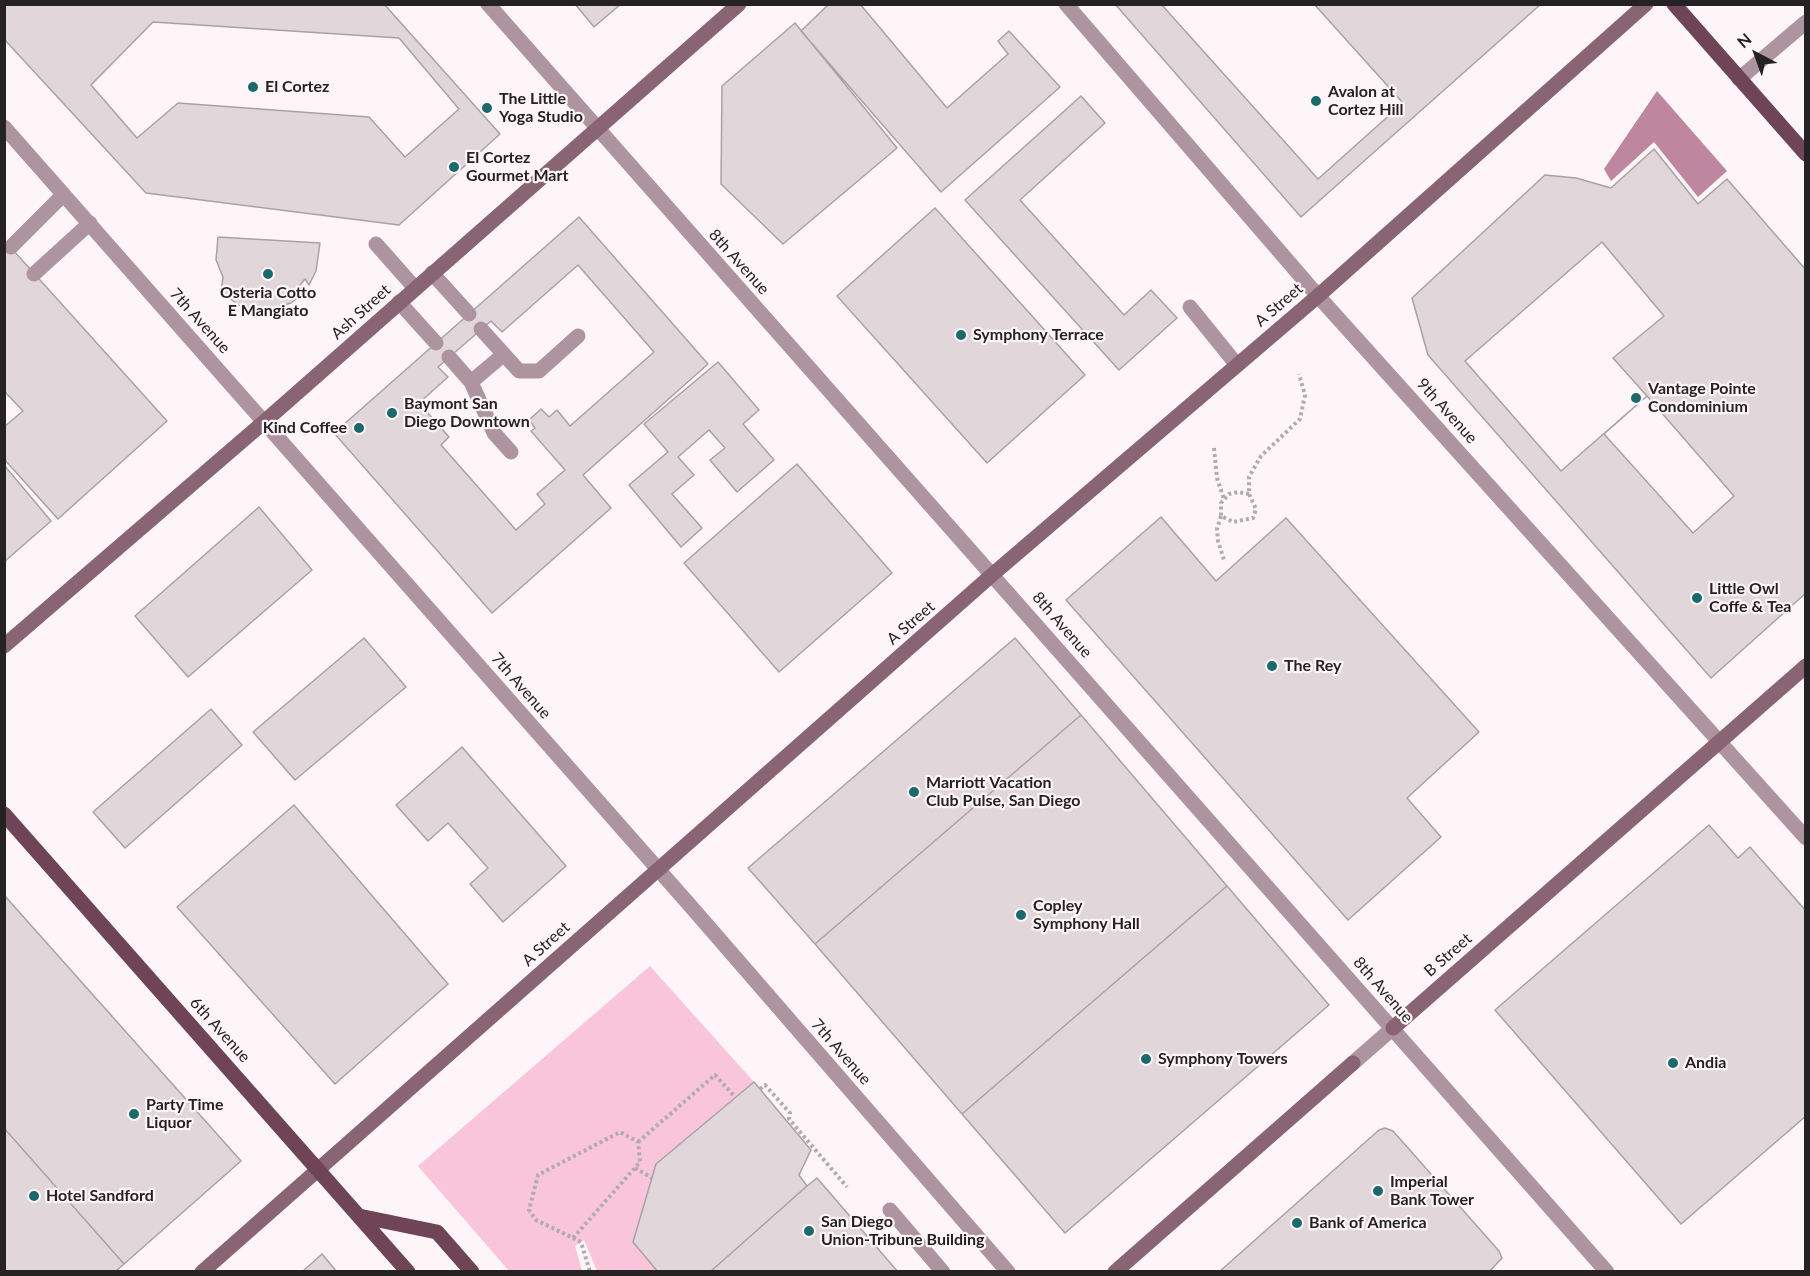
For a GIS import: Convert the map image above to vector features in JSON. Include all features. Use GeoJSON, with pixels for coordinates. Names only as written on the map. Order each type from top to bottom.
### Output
{"type":"FeatureCollection","features":[{"type":"Feature","properties":{"kind":"main road","name":"Ash Street"},"geometry":{"type":"LineString","coordinates":[[4,646],[264,422],[739,4]]}},
{"type":"Feature","properties":{"kind":"main road","name":"A Street"},"geometry":{"type":"LineString","coordinates":[[202,1272],[993,574],[1318,296],[1646,4]]}},
{"type":"Feature","properties":{"kind":"main road"},"geometry":{"type":"LineString","coordinates":[[1674,4],[1806,154]]}},
{"type":"Feature","properties":{"kind":"main road","name":"B Street"},"geometry":{"type":"LineString","coordinates":[[1393,1028],[1806,666]]}},
{"type":"Feature","properties":{"kind":"main road","name":"6th Avenue"},"geometry":{"type":"LineString","coordinates":[[4,814],[408,1272]]}},
{"type":"Feature","properties":{"kind":"main road","name":"B Street"},"geometry":{"type":"LineString","coordinates":[[1115,1272],[1353,1063]]}},
{"type":"Feature","properties":{"kind":"main road"},"geometry":{"type":"LineString","coordinates":[[359,1216],[437,1232],[472,1272]]}},
{"type":"Feature","properties":{"kind":"street","name":"8th Avenue"},"geometry":{"type":"LineString","coordinates":[[488,4],[1607,1272]]}},
{"type":"Feature","properties":{"kind":"street","name":"9th Avenue"},"geometry":{"type":"LineString","coordinates":[[1066,4],[1318,296],[1806,838]]}},
{"type":"Feature","properties":{"kind":"street"},"geometry":{"type":"LineString","coordinates":[[1739,79],[1806,22]]}},
{"type":"Feature","properties":{"kind":"street","name":"7th Avenue"},"geometry":{"type":"LineString","coordinates":[[4,127],[658,869],[1008,1272]]}},
{"type":"Feature","properties":{"kind":"street"},"geometry":{"type":"LineString","coordinates":[[11,247],[63,195]]}},
{"type":"Feature","properties":{"kind":"street"},"geometry":{"type":"LineString","coordinates":[[34,274],[90,223]]}},
{"type":"Feature","properties":{"kind":"street"},"geometry":{"type":"LineString","coordinates":[[376,244],[415,288]]}},
{"type":"Feature","properties":{"kind":"street"},"geometry":{"type":"LineString","coordinates":[[432,273],[469,314]]}},
{"type":"Feature","properties":{"kind":"street"},"geometry":{"type":"LineString","coordinates":[[399,302],[436,343]]}},
{"type":"Feature","properties":{"kind":"street"},"geometry":{"type":"LineString","coordinates":[[1190,307],[1237,365]]}},
{"type":"Feature","properties":{"kind":"street"},"geometry":{"type":"LineString","coordinates":[[482,329],[519,371],[539,371],[578,336]]}},
{"type":"Feature","properties":{"kind":"street"},"geometry":{"type":"LineString","coordinates":[[471,382],[503,355]]}},
{"type":"Feature","properties":{"kind":"street"},"geometry":{"type":"LineString","coordinates":[[449,357],[471,382],[494,433],[511,452]]}},
{"type":"Feature","properties":{"kind":"street","name":"B Street"},"geometry":{"type":"LineString","coordinates":[[1353,1063],[1393,1028]]}},
{"type":"Feature","properties":{"kind":"street"},"geometry":{"type":"LineString","coordinates":[[890,1210],[943,1272]]}},
{"type":"Feature","properties":{"kind":"path"},"geometry":{"type":"LineString","coordinates":[[1221,516],[1233,522],[1253,518],[1256,509],[1249,494],[1249,477],[1262,456],[1300,418],[1305,395],[1299,374]]}},
{"type":"Feature","properties":{"kind":"path"},"geometry":{"type":"LineString","coordinates":[[1214,448],[1217,478],[1224,499]]}},
{"type":"Feature","properties":{"kind":"path"},"geometry":{"type":"LineString","coordinates":[[1224,560],[1217,529],[1221,516],[1221,503],[1229,494],[1238,492],[1249,494]]}},
{"type":"Feature","properties":{"kind":"path"},"geometry":{"type":"LineString","coordinates":[[638,1142],[715,1075],[735,1097]]}},
{"type":"Feature","properties":{"kind":"path"},"geometry":{"type":"LineString","coordinates":[[760,1089],[765,1085],[790,1113],[789,1119],[847,1187]]}},
{"type":"Feature","properties":{"kind":"path"},"geometry":{"type":"LineString","coordinates":[[590,1272],[581,1242],[536,1220],[529,1210],[538,1175],[620,1132],[638,1142]]}},
{"type":"Feature","properties":{"kind":"path"},"geometry":{"type":"LineString","coordinates":[[573,1238],[640,1162],[638,1142]]}},
{"type":"Feature","properties":{"kind":"path"},"geometry":{"type":"LineString","coordinates":[[635,1168],[652,1178]]}},
{"type":"Feature","properties":{"kind":"shaded area"},"geometry":{"type":"Polygon","coordinates":[[[1657,91],[1727,171],[1698,197],[1654,142],[1611,181],[1604,169],[1657,91]]]}},
{"type":"Feature","properties":{"kind":"shaded area"},"geometry":{"type":"Polygon","coordinates":[[[650,966],[754,1082],[656,1165],[633,1242],[658,1271],[597,1271],[584,1240],[575,1246],[582,1271],[509,1271],[418,1166],[650,966]]]}},
{"type":"Feature","properties":{"kind":"building","name":"El Cortez"},"geometry":{"type":"Polygon","coordinates":[[[4,4],[384,4],[500,134],[399,225],[146,193],[4,39],[4,4]]]}},
{"type":"Feature","properties":{"kind":"building"},"geometry":{"type":"Polygon","coordinates":[[[575,4],[621,4],[594,27],[575,4]]]}},
{"type":"Feature","properties":{"kind":"building"},"geometry":{"type":"Polygon","coordinates":[[[829,4],[860,4],[947,108],[1008,54],[998,41],[1009,31],[1060,87],[941,192],[801,31],[829,4]]]}},
{"type":"Feature","properties":{"kind":"building","name":"Avalon at Cortez Hill"},"geometry":{"type":"Polygon","coordinates":[[[1115,4],[1541,4],[1301,217],[1115,4]]]}},
{"type":"Feature","properties":{"kind":"building"},"geometry":{"type":"Polygon","coordinates":[[[1161,4],[1314,4],[1403,103],[1318,179],[1161,4]]]}},
{"type":"Feature","properties":{"kind":"building"},"geometry":{"type":"Polygon","coordinates":[[[153,22],[399,38],[459,109],[405,157],[369,117],[178,103],[137,138],[91,85],[153,22]]]}},
{"type":"Feature","properties":{"kind":"building"},"geometry":{"type":"Polygon","coordinates":[[[795,23],[897,148],[783,244],[721,184],[722,86],[795,23]]]}},
{"type":"Feature","properties":{"kind":"building"},"geometry":{"type":"Polygon","coordinates":[[[1081,96],[1105,123],[1020,200],[1124,315],[1151,290],[1177,318],[1119,370],[965,200],[1081,96]]]}},
{"type":"Feature","properties":{"kind":"building","name":"Vantage Pointe Condominium"},"geometry":{"type":"Polygon","coordinates":[[[1654,149],[1698,204],[1727,179],[1806,270],[1806,593],[1711,678],[1428,355],[1412,298],[1545,175],[1576,178],[1611,188],[1654,149]]]}},
{"type":"Feature","properties":{"kind":"building","name":"Symphony Terrace"},"geometry":{"type":"Polygon","coordinates":[[[935,208],[1085,375],[987,463],[837,296],[935,208]]]}},
{"type":"Feature","properties":{"kind":"building","name":"Baymont San Diego Downtown"},"geometry":{"type":"Polygon","coordinates":[[[579,217],[708,364],[583,475],[611,508],[492,613],[334,433],[579,217]],[[578,265],[502,332],[491,321],[438,367],[448,377],[419,403],[449,437],[441,445],[516,530],[545,504],[537,494],[565,470],[531,431],[535,428],[529,420],[541,409],[549,417],[557,410],[570,426],[654,352],[578,265]]]}},
{"type":"Feature","properties":{"kind":"building","name":"Osteria Cotto E Mangiato"},"geometry":{"type":"Polygon","coordinates":[[[218,237],[320,243],[316,271],[309,285],[305,279],[300,285],[300,296],[291,303],[265,311],[240,306],[221,292],[223,277],[216,260],[218,237]]]}},
{"type":"Feature","properties":{"kind":"building"},"geometry":{"type":"Polygon","coordinates":[[[4,240],[167,421],[58,519],[4,459],[4,427],[23,411],[4,391],[4,240]]]}},
{"type":"Feature","properties":{"kind":"building"},"geometry":{"type":"Polygon","coordinates":[[[1602,242],[1664,316],[1613,358],[1647,396],[1561,471],[1465,361],[1602,242]]]}},
{"type":"Feature","properties":{"kind":"building"},"geometry":{"type":"Polygon","coordinates":[[[718,362],[759,410],[743,424],[774,460],[737,492],[710,460],[725,448],[709,430],[678,457],[694,475],[672,494],[702,528],[681,547],[629,485],[668,452],[644,424],[718,362]]]}},
{"type":"Feature","properties":{"kind":"building"},"geometry":{"type":"Polygon","coordinates":[[[1647,396],[1734,496],[1693,533],[1604,434],[1647,396]]]}},
{"type":"Feature","properties":{"kind":"building"},"geometry":{"type":"Polygon","coordinates":[[[797,464],[892,573],[779,672],[684,563],[797,464]]]}},
{"type":"Feature","properties":{"kind":"building"},"geometry":{"type":"Polygon","coordinates":[[[4,465],[51,521],[4,562],[4,465]]]}},
{"type":"Feature","properties":{"kind":"building"},"geometry":{"type":"Polygon","coordinates":[[[259,507],[312,570],[188,677],[135,616],[259,507]]]}},
{"type":"Feature","properties":{"kind":"building","name":"The Rey"},"geometry":{"type":"Polygon","coordinates":[[[1161,517],[1216,581],[1286,518],[1479,732],[1407,798],[1441,837],[1348,920],[1066,600],[1161,517]]]}},
{"type":"Feature","properties":{"kind":"building"},"geometry":{"type":"Polygon","coordinates":[[[364,638],[406,687],[295,780],[253,732],[364,638]]]}},
{"type":"Feature","properties":{"kind":"building","name":"Marriott Vacation Club Pulse, San Diego"},"geometry":{"type":"Polygon","coordinates":[[[1015,638],[1081,715],[815,944],[748,868],[1015,638]]]}},
{"type":"Feature","properties":{"kind":"building"},"geometry":{"type":"Polygon","coordinates":[[[211,709],[242,745],[125,848],[93,812],[211,709]]]}},
{"type":"Feature","properties":{"kind":"building","name":"Copley Symphony Hall"},"geometry":{"type":"Polygon","coordinates":[[[1081,715],[1227,886],[962,1114],[815,944],[1081,715]]]}},
{"type":"Feature","properties":{"kind":"building"},"geometry":{"type":"Polygon","coordinates":[[[462,747],[566,866],[503,922],[470,884],[488,868],[448,823],[428,841],[396,805],[462,747]]]}},
{"type":"Feature","properties":{"kind":"building"},"geometry":{"type":"Polygon","coordinates":[[[294,805],[448,984],[335,1084],[177,907],[294,805]]]}},
{"type":"Feature","properties":{"kind":"building","name":"Andia"},"geometry":{"type":"Polygon","coordinates":[[[1709,825],[1738,858],[1750,847],[1806,911],[1806,1116],[1681,1224],[1495,1010],[1709,825]]]}},
{"type":"Feature","properties":{"kind":"building","name":"Symphony Towers"},"geometry":{"type":"Polygon","coordinates":[[[1227,886],[1329,1005],[1065,1233],[962,1114],[1227,886]]]}},
{"type":"Feature","properties":{"kind":"building"},"geometry":{"type":"Polygon","coordinates":[[[4,895],[241,1161],[124,1264],[4,1128],[4,895]]]}},
{"type":"Feature","properties":{"kind":"building"},"geometry":{"type":"Polygon","coordinates":[[[754,1082],[811,1150],[799,1175],[807,1186],[710,1272],[658,1272],[633,1242],[656,1164],[754,1082]]]}},
{"type":"Feature","properties":{"kind":"building","name":"Hotel Sandford"},"geometry":{"type":"Polygon","coordinates":[[[4,1128],[124,1264],[115,1272],[4,1272],[4,1128]]]}},
{"type":"Feature","properties":{"kind":"building","name":"Imperial Bank Tower"},"geometry":{"type":"Polygon","coordinates":[[[1385,1128],[1393,1131],[1499,1251],[1502,1258],[1489,1272],[1219,1272],[1379,1130],[1385,1128]]]}},
{"type":"Feature","properties":{"kind":"building","name":"San Diego Union-Tribune Building"},"geometry":{"type":"Polygon","coordinates":[[[817,1178],[898,1272],[710,1272],[807,1186],[817,1178]]]}},
{"type":"Feature","properties":{"kind":"building"},"geometry":{"type":"Polygon","coordinates":[[[322,1254],[337,1272],[302,1272],[322,1254]]]}},
{"type":"Feature","properties":{"kind":"place","name":"El Cortez"},"geometry":{"type":"Point","coordinates":[253,87]}},
{"type":"Feature","properties":{"kind":"place","name":"Avalon at Cortez Hill"},"geometry":{"type":"Point","coordinates":[1316,101]}},
{"type":"Feature","properties":{"kind":"place","name":"The Little Yoga Studio"},"geometry":{"type":"Point","coordinates":[487,108]}},
{"type":"Feature","properties":{"kind":"place","name":"El Cortez Gourmet Mart"},"geometry":{"type":"Point","coordinates":[454,167]}},
{"type":"Feature","properties":{"kind":"place","name":"Osteria Cotto E Mangiato"},"geometry":{"type":"Point","coordinates":[268,274]}},
{"type":"Feature","properties":{"kind":"place","name":"Symphony Terrace"},"geometry":{"type":"Point","coordinates":[961,335]}},
{"type":"Feature","properties":{"kind":"place","name":"Vantage Pointe Condominium"},"geometry":{"type":"Point","coordinates":[1636,398]}},
{"type":"Feature","properties":{"kind":"place","name":"Baymont San Diego Downtown"},"geometry":{"type":"Point","coordinates":[392,413]}},
{"type":"Feature","properties":{"kind":"place","name":"Kind Coffee"},"geometry":{"type":"Point","coordinates":[359,428]}},
{"type":"Feature","properties":{"kind":"place","name":"Little Owl Coffe & Tea"},"geometry":{"type":"Point","coordinates":[1697,598]}},
{"type":"Feature","properties":{"kind":"place","name":"The Rey"},"geometry":{"type":"Point","coordinates":[1272,666]}},
{"type":"Feature","properties":{"kind":"place","name":"Marriott Vacation Club Pulse, San Diego"},"geometry":{"type":"Point","coordinates":[914,792]}},
{"type":"Feature","properties":{"kind":"place","name":"Copley Symphony Hall"},"geometry":{"type":"Point","coordinates":[1021,915]}},
{"type":"Feature","properties":{"kind":"place","name":"Symphony Towers"},"geometry":{"type":"Point","coordinates":[1146,1059]}},
{"type":"Feature","properties":{"kind":"place","name":"Andia"},"geometry":{"type":"Point","coordinates":[1673,1063]}},
{"type":"Feature","properties":{"kind":"place","name":"Party Time Liquor"},"geometry":{"type":"Point","coordinates":[134,1114]}},
{"type":"Feature","properties":{"kind":"place","name":"Imperial Bank Tower"},"geometry":{"type":"Point","coordinates":[1378,1191]}},
{"type":"Feature","properties":{"kind":"place","name":"Hotel Sandford"},"geometry":{"type":"Point","coordinates":[34,1196]}},
{"type":"Feature","properties":{"kind":"place","name":"Bank of America"},"geometry":{"type":"Point","coordinates":[1297,1223]}},
{"type":"Feature","properties":{"kind":"place","name":"San Diego Union-Tribune Building"},"geometry":{"type":"Point","coordinates":[809,1231]}}]}
